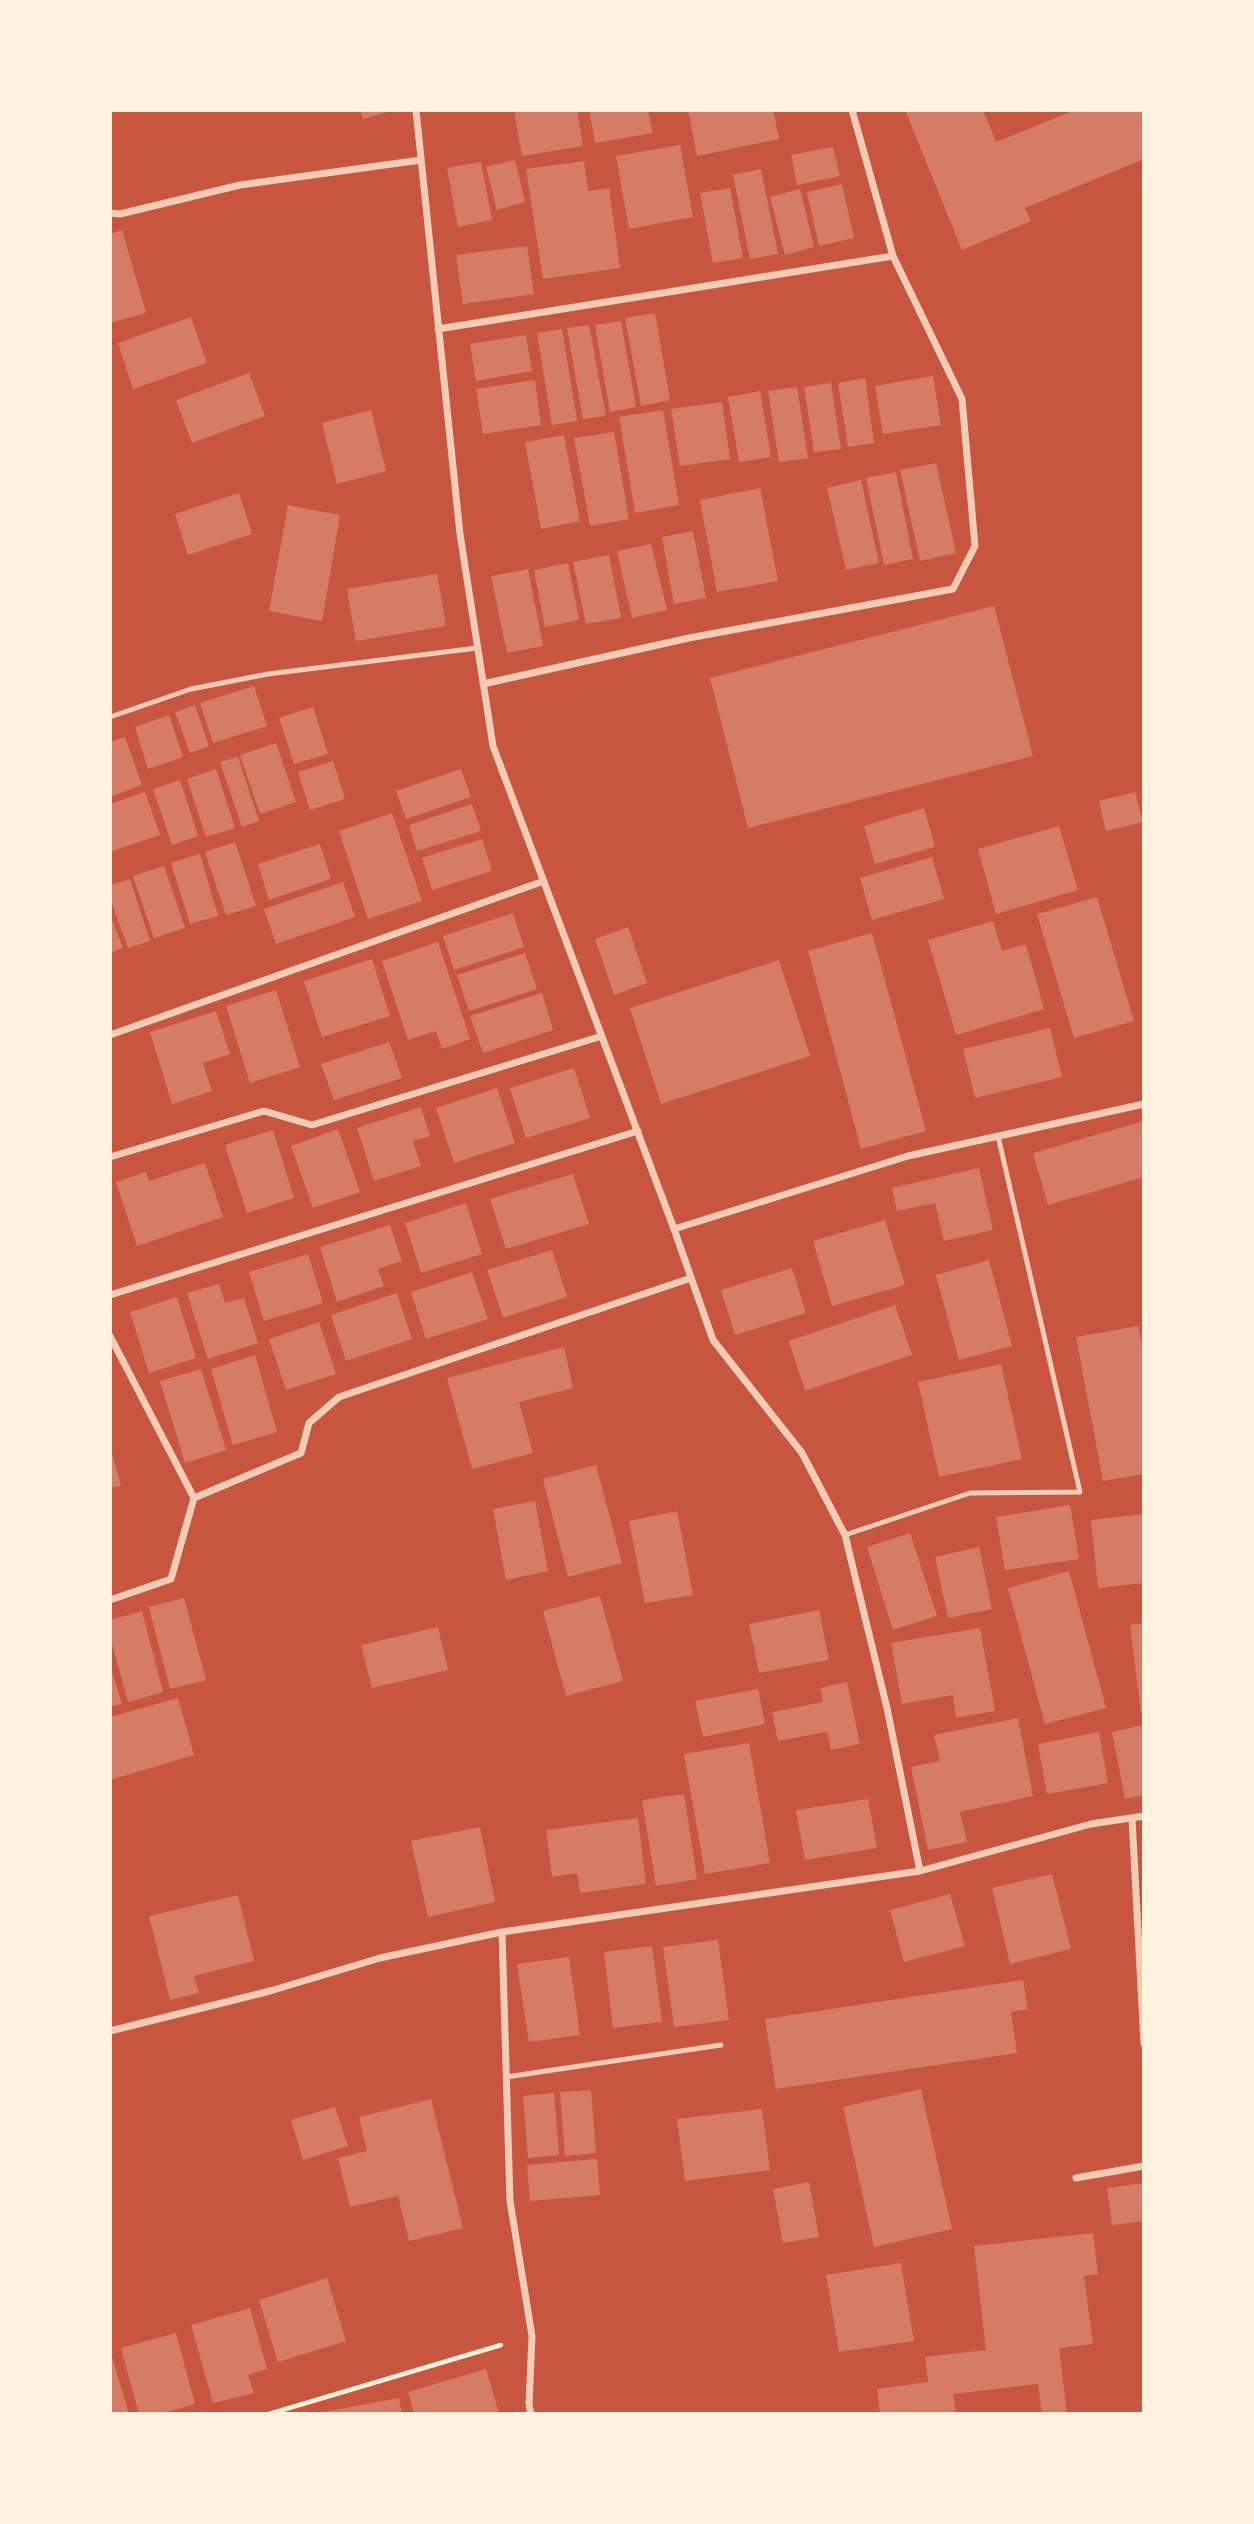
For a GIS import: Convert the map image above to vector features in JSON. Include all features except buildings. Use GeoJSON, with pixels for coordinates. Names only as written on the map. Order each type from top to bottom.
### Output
{"type":"FeatureCollection","features":[{"type":"Feature","properties":{"kind":"street"},"geometry":{"type":"LineString","coordinates":[[416,110],[460,534],[493,746],[638,1131],[713,1340],[802,1453],[845,1535],[887,1708],[919,1871]]}},
{"type":"Feature","properties":{"kind":"street"},"geometry":{"type":"LineString","coordinates":[[483,684],[689,638],[953,589],[975,545],[962,399],[893,256],[852,110]]}},
{"type":"Feature","properties":{"kind":"street"},"geometry":{"type":"LineString","coordinates":[[110,213],[120,214],[185,200],[240,185],[421,160]]}},
{"type":"Feature","properties":{"kind":"street"},"geometry":{"type":"LineString","coordinates":[[438,330],[893,256]]}},
{"type":"Feature","properties":{"kind":"street"},"geometry":{"type":"LineString","coordinates":[[110,1035],[544,881]]}},
{"type":"Feature","properties":{"kind":"street"},"geometry":{"type":"LineString","coordinates":[[110,1157],[264,1111],[312,1125],[602,1036]]}},
{"type":"Feature","properties":{"kind":"street"},"geometry":{"type":"LineString","coordinates":[[674,1229],[908,1156],[1144,1104]]}},
{"type":"Feature","properties":{"kind":"street"},"geometry":{"type":"LineString","coordinates":[[110,1295],[638,1131]]}},
{"type":"Feature","properties":{"kind":"street"},"geometry":{"type":"LineString","coordinates":[[194,1498],[301,1453],[309,1423],[339,1397],[691,1278]]}},
{"type":"Feature","properties":{"kind":"street"},"geometry":{"type":"LineString","coordinates":[[110,1336],[194,1498],[171,1579],[110,1600]]}},
{"type":"Feature","properties":{"kind":"street"},"geometry":{"type":"LineString","coordinates":[[110,2031],[270,1991],[380,1958],[502,1932],[919,1871],[1091,1824],[1144,1816]]}},
{"type":"Feature","properties":{"kind":"street"},"geometry":{"type":"LineString","coordinates":[[1132,1818],[1144,2044]]}},
{"type":"Feature","properties":{"kind":"street"},"geometry":{"type":"LineString","coordinates":[[502,1932],[510,2201],[532,2336],[531,2414]]}},
{"type":"Feature","properties":{"kind":"street"},"geometry":{"type":"LineString","coordinates":[[1076,2178],[1144,2166]]}},
{"type":"Feature","properties":{"kind":"lane"},"geometry":{"type":"LineString","coordinates":[[110,717],[191,690],[268,674],[477,648]]}},
{"type":"Feature","properties":{"kind":"lane"},"geometry":{"type":"LineString","coordinates":[[845,1535],[970,1493],[1080,1492],[998,1136]]}},
{"type":"Feature","properties":{"kind":"lane"},"geometry":{"type":"LineString","coordinates":[[506,2077],[721,2045]]}},
{"type":"Feature","properties":{"kind":"path"},"geometry":{"type":"LineString","coordinates":[[269,2414],[532,2336]]}}]}
